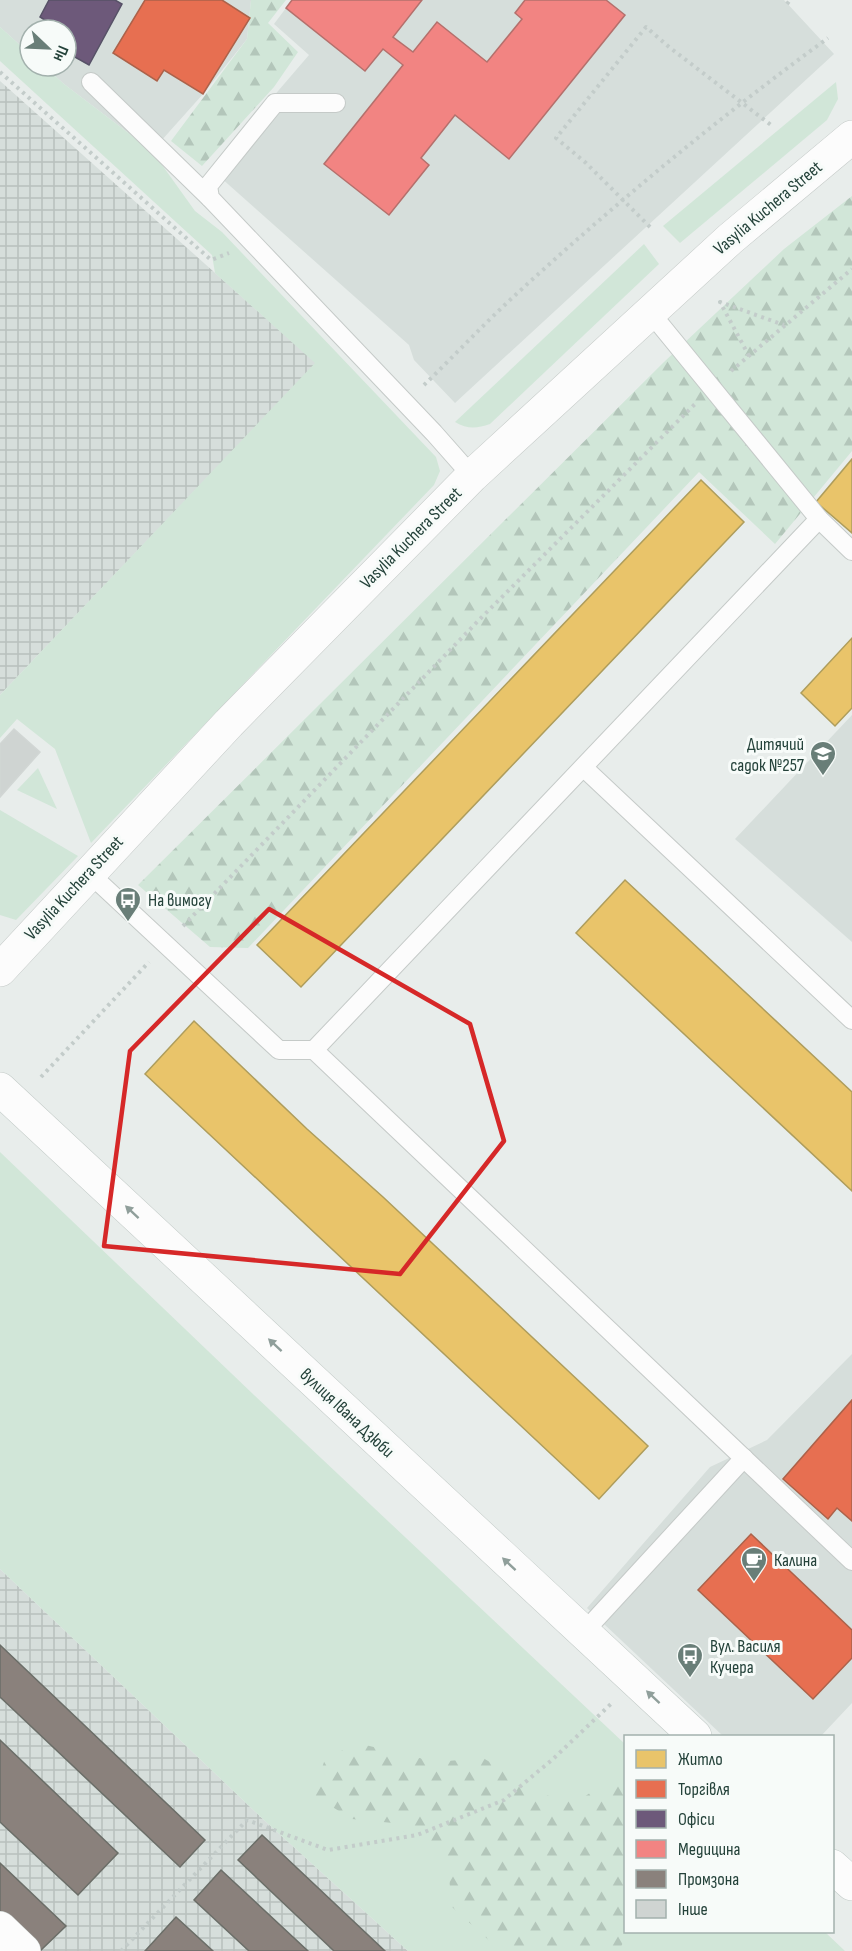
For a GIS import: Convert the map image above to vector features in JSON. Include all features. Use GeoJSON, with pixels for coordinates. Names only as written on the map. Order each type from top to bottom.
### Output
{"type":"FeatureCollection","features":[{"type":"Feature","properties":{"kind":"street","name":"Vasylia Kuchera Street"},"geometry":{"type":"LineString","coordinates":[[0,970],[229,723],[472,476],[730,238],[852,137]]}},
{"type":"Feature","properties":{"kind":"street","name":"вулиця Івана Дзюби"},"geometry":{"type":"LineString","coordinates":[[0,1089],[693,1735]]}},
{"type":"Feature","properties":{"kind":"street"},"geometry":{"type":"LineString","coordinates":[[834,1868],[852,1884]]}},
{"type":"Feature","properties":{"kind":"street"},"geometry":{"type":"LineString","coordinates":[[0,1928],[24,1951]]}},
{"type":"Feature","properties":{"kind":"lane"},"geometry":{"type":"LineString","coordinates":[[91,82],[254,243],[472,476]]}},
{"type":"Feature","properties":{"kind":"lane"},"geometry":{"type":"LineString","coordinates":[[210,198],[208,186],[275,103],[336,103]]}},
{"type":"Feature","properties":{"kind":"lane"},"geometry":{"type":"LineString","coordinates":[[652,310],[712,388],[819,519],[852,551]]}},
{"type":"Feature","properties":{"kind":"lane"},"geometry":{"type":"LineString","coordinates":[[314,1050],[819,519]]}},
{"type":"Feature","properties":{"kind":"lane"},"geometry":{"type":"LineString","coordinates":[[584,768],[852,1020]]}},
{"type":"Feature","properties":{"kind":"lane"},"geometry":{"type":"LineString","coordinates":[[89,873],[279,1050],[314,1050],[852,1561]]}},
{"type":"Feature","properties":{"kind":"lane"},"geometry":{"type":"LineString","coordinates":[[583,1633],[744,1458]]}},
{"type":"Feature","properties":{"kind":"path"},"geometry":{"type":"LineString","coordinates":[[650,227],[586,163],[556,138],[646,27],[771,125]]}},
{"type":"Feature","properties":{"kind":"path"},"geometry":{"type":"LineString","coordinates":[[406,403],[510,300],[623,200],[741,102],[828,38]]}},
{"type":"Feature","properties":{"kind":"path"},"geometry":{"type":"LineString","coordinates":[[0,72],[211,261],[254,243]]}},
{"type":"Feature","properties":{"kind":"path"},"geometry":{"type":"LineString","coordinates":[[41,1077],[165,945],[480,619],[712,388],[852,269]]}},
{"type":"Feature","properties":{"kind":"path"},"geometry":{"type":"LineString","coordinates":[[749,356],[720,302],[785,326]]}},
{"type":"Feature","properties":{"kind":"path"},"geometry":{"type":"LineString","coordinates":[[121,1951],[247,1820],[328,1850],[417,1834],[504,1800],[553,1759],[635,1681]]}},
{"type":"Feature","properties":{"kind":"highlighted area"},"geometry":{"type":"Polygon","coordinates":[[[269,909],[470,1024],[504,1141],[400,1274],[104,1246],[130,1051],[269,909]]]}},
{"type":"Feature","properties":{"kind":"shaded area"},"geometry":{"type":"Polygon","coordinates":[[[0,0],[251,0],[247,39],[203,94],[152,151],[57,78],[78,78],[78,18],[18,18],[18,43],[0,27],[0,0]]]}},
{"type":"Feature","properties":{"kind":"shaded area"},"geometry":{"type":"Polygon","coordinates":[[[292,0],[784,0],[834,54],[455,403],[414,360],[409,345],[211,169],[309,55],[274,24],[292,0]]]}},
{"type":"Feature","properties":{"kind":"shaded area"},"geometry":{"type":"Polygon","coordinates":[[[0,81],[316,363],[0,695],[0,81]]]}},
{"type":"Feature","properties":{"kind":"shaded area","name":"Дитячий садок №257"},"geometry":{"type":"Polygon","coordinates":[[[852,715],[852,942],[735,839],[852,715]]]}},
{"type":"Feature","properties":{"kind":"shaded area"},"geometry":{"type":"Polygon","coordinates":[[[852,1354],[852,1703],[822,1735],[722,1735],[587,1608],[710,1467],[767,1440],[852,1354]]]}},
{"type":"Feature","properties":{"kind":"shaded area"},"geometry":{"type":"Polygon","coordinates":[[[0,1569],[264,1820],[408,1951],[24,1951],[0,1927],[0,1569]]]}},
{"type":"Feature","properties":{"kind":"green space"},"geometry":{"type":"Polygon","coordinates":[[[251,0],[286,0],[268,23],[298,52],[274,87],[202,166],[171,141],[247,39],[251,0]]]}},
{"type":"Feature","properties":{"kind":"green space"},"geometry":{"type":"Polygon","coordinates":[[[0,27],[18,43],[18,77],[0,61],[0,27]]]}},
{"type":"Feature","properties":{"kind":"green space"},"geometry":{"type":"Polygon","coordinates":[[[19,78],[57,78],[152,151],[195,211],[222,232],[436,457],[440,471],[434,485],[91,843],[55,749],[17,719],[0,738],[0,695],[315,363],[215,273],[212,255],[19,78]]]}},
{"type":"Feature","properties":{"kind":"green space"},"geometry":{"type":"Polygon","coordinates":[[[836,82],[838,99],[827,120],[680,243],[663,226],[836,82]]]}},
{"type":"Feature","properties":{"kind":"green space"},"geometry":{"type":"Polygon","coordinates":[[[852,196],[852,451],[775,544],[699,472],[248,948],[210,947],[138,885],[664,362],[784,249],[852,196]]]}},
{"type":"Feature","properties":{"kind":"green space"},"geometry":{"type":"Polygon","coordinates":[[[644,244],[659,264],[490,424],[472,428],[455,422],[644,244]]]}},
{"type":"Feature","properties":{"kind":"green space"},"geometry":{"type":"Polygon","coordinates":[[[38,768],[57,809],[17,790],[38,768]]]}},
{"type":"Feature","properties":{"kind":"green space"},"geometry":{"type":"Polygon","coordinates":[[[0,810],[78,856],[16,920],[0,915],[0,810]]]}},
{"type":"Feature","properties":{"kind":"green space"},"geometry":{"type":"Polygon","coordinates":[[[0,1152],[624,1743],[624,1933],[826,1933],[845,1951],[408,1951],[264,1820],[0,1569],[0,1152]]]}},
{"type":"Feature","properties":{"kind":"green space"},"geometry":{"type":"Polygon","coordinates":[[[357,1743],[436,1762],[483,1758],[545,1795],[577,1802],[611,1778],[624,1783],[624,1933],[628,1933],[619,1951],[496,1951],[493,1944],[452,1907],[448,1867],[393,1823],[352,1819],[313,1795],[325,1759],[357,1743]]]}},
{"type":"Feature","properties":{"kind":"building: Житло"},"geometry":{"type":"Polygon","coordinates":[[[852,459],[852,533],[816,502],[852,459]]]}},
{"type":"Feature","properties":{"kind":"building: Житло"},"geometry":{"type":"Polygon","coordinates":[[[701,480],[744,522],[301,987],[257,945],[701,480]]]}},
{"type":"Feature","properties":{"kind":"building: Житло"},"geometry":{"type":"Polygon","coordinates":[[[852,638],[852,708],[835,726],[801,693],[852,638]]]}},
{"type":"Feature","properties":{"kind":"building: Житло"},"geometry":{"type":"Polygon","coordinates":[[[625,880],[852,1092],[852,1191],[576,933],[625,880]]]}},
{"type":"Feature","properties":{"kind":"building: Житло"},"geometry":{"type":"Polygon","coordinates":[[[194,1021],[648,1446],[599,1499],[145,1074],[194,1021]]]}},
{"type":"Feature","properties":{"kind":"building: Торгівля"},"geometry":{"type":"Polygon","coordinates":[[[145,0],[222,0],[250,18],[203,94],[164,70],[157,81],[113,53],[145,0]]]}},
{"type":"Feature","properties":{"kind":"building: Торгівля"},"geometry":{"type":"Polygon","coordinates":[[[852,1400],[852,1521],[837,1508],[828,1519],[783,1479],[852,1400]]]}},
{"type":"Feature","properties":{"kind":"building: Торгівля"},"geometry":{"type":"Polygon","coordinates":[[[751,1534],[852,1630],[852,1658],[813,1699],[698,1590],[751,1534]]]}},
{"type":"Feature","properties":{"kind":"building: Офіси"},"geometry":{"type":"Polygon","coordinates":[[[49,0],[115,0],[122,4],[89,65],[78,59],[78,18],[40,17],[49,0]]]}},
{"type":"Feature","properties":{"kind":"building: Медицина"},"geometry":{"type":"Polygon","coordinates":[[[292,0],[422,0],[393,37],[413,52],[437,22],[487,62],[522,19],[515,13],[525,0],[606,0],[625,15],[509,159],[455,115],[421,158],[429,165],[389,215],[324,164],[403,65],[383,49],[365,71],[286,8],[292,0]]]}},
{"type":"Feature","properties":{"kind":"building: Промзона"},"geometry":{"type":"Polygon","coordinates":[[[0,1645],[205,1840],[180,1867],[0,1697],[0,1645]]]}},
{"type":"Feature","properties":{"kind":"building: Промзона"},"geometry":{"type":"Polygon","coordinates":[[[0,1740],[118,1853],[78,1895],[0,1822],[0,1740]]]}},
{"type":"Feature","properties":{"kind":"building: Промзона"},"geometry":{"type":"Polygon","coordinates":[[[262,1835],[385,1951],[334,1951],[238,1860],[262,1835]]]}},
{"type":"Feature","properties":{"kind":"building: Промзона"},"geometry":{"type":"Polygon","coordinates":[[[0,1863],[66,1926],[40,1951],[34,1951],[0,1918],[0,1863]]]}},
{"type":"Feature","properties":{"kind":"building: Промзона"},"geometry":{"type":"Polygon","coordinates":[[[221,1870],[308,1951],[249,1951],[194,1900],[221,1870]]]}},
{"type":"Feature","properties":{"kind":"building: Промзона"},"geometry":{"type":"Polygon","coordinates":[[[176,1917],[213,1951],[145,1951],[176,1917]]]}},
{"type":"Feature","properties":{"kind":"building: Інше"},"geometry":{"type":"Polygon","coordinates":[[[14,729],[40,752],[0,797],[0,744],[14,729]]]}},
{"type":"Feature","properties":{"kind":"place","name":"Дитячий садок №257"},"geometry":{"type":"Point","coordinates":[823,777]}},
{"type":"Feature","properties":{"kind":"place","name":"На вимогу"},"geometry":{"type":"Point","coordinates":[128,923]}},
{"type":"Feature","properties":{"kind":"place","name":"Калина"},"geometry":{"type":"Point","coordinates":[754,1583]}},
{"type":"Feature","properties":{"kind":"place","name":"Вул. Василя Кучера"},"geometry":{"type":"Point","coordinates":[690,1679]}}]}
